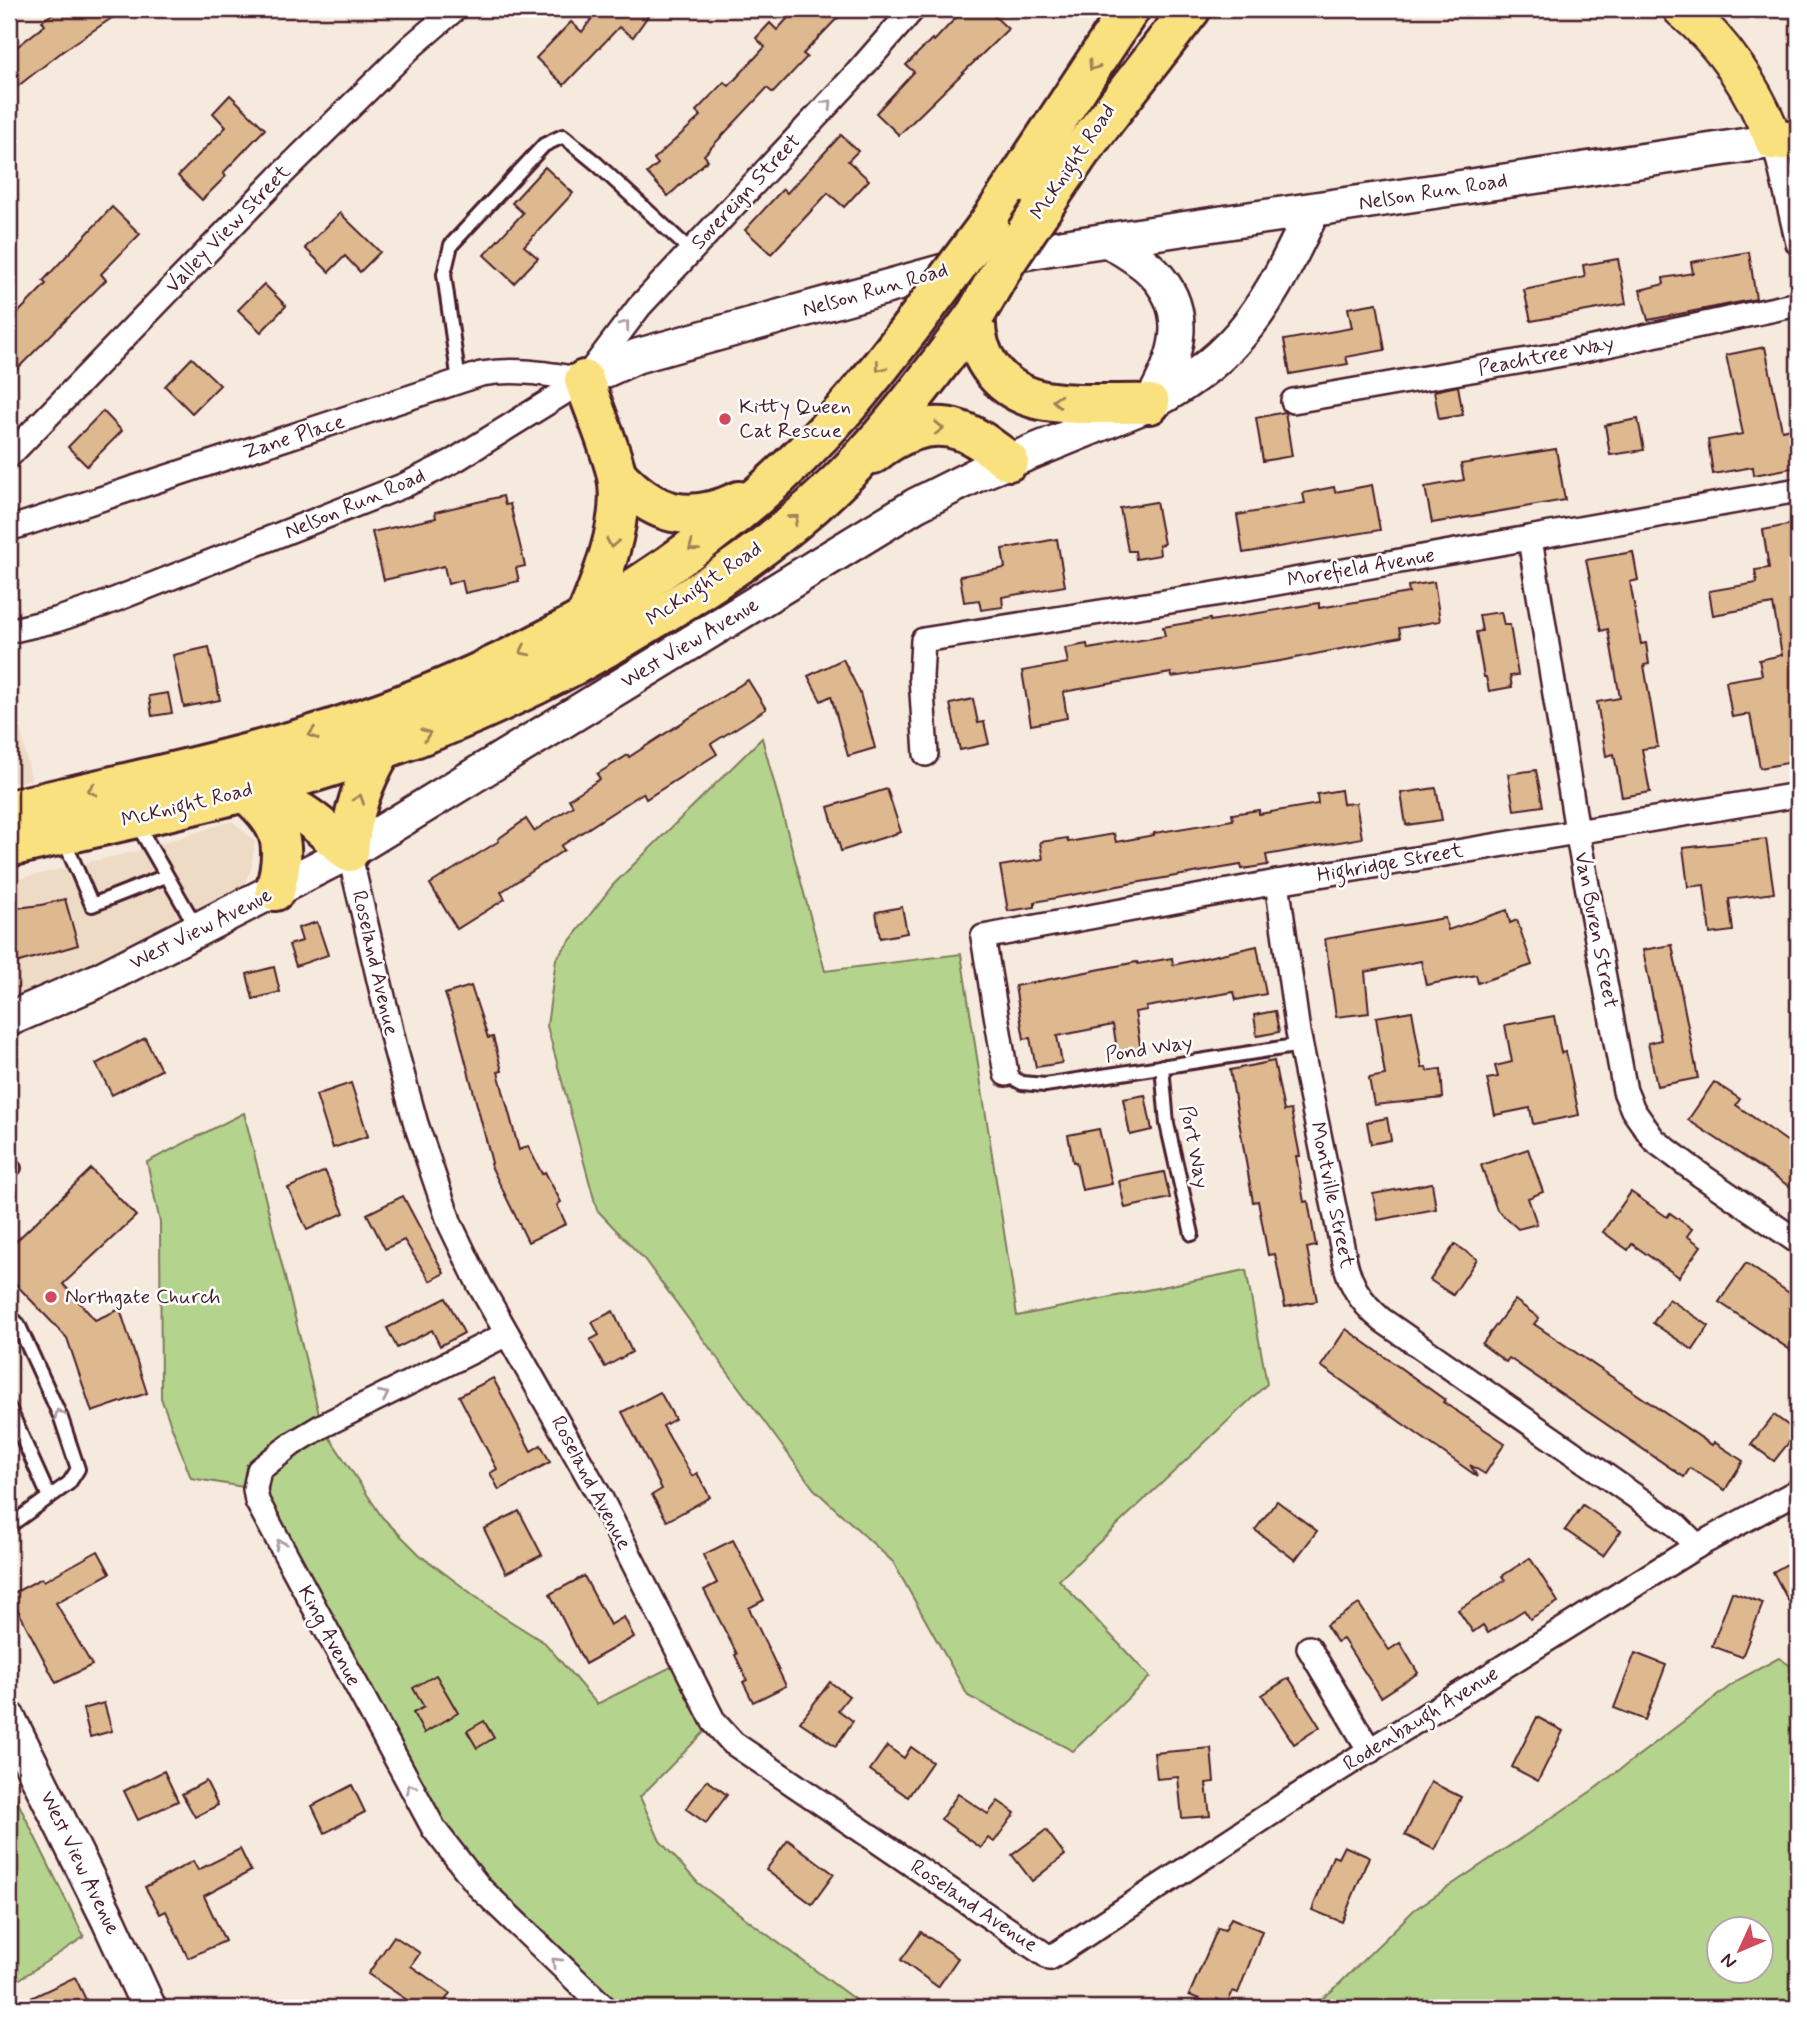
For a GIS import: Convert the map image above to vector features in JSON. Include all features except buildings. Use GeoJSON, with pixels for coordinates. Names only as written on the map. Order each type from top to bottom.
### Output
{"type":"FeatureCollection","features":[{"type":"Feature","properties":{"kind":"highway","name":"McKnight Road"},"geometry":{"type":"LineString","coordinates":[[9,810],[235,756],[370,716],[479,673],[585,619],[678,559],[765,489],[844,411],[915,323],[989,223],[1130,9]]}},
{"type":"Feature","properties":{"kind":"highway"},"geometry":{"type":"LineString","coordinates":[[1081,151],[1191,9]]}},
{"type":"Feature","properties":{"kind":"highway","name":"McKnight Road"},"geometry":{"type":"LineString","coordinates":[[9,847],[244,792],[382,750],[494,706],[603,651],[701,591],[749,556],[839,482],[947,354],[976,314],[1006,262],[1081,151]]}},
{"type":"Feature","properties":{"kind":"highway"},"geometry":{"type":"LineString","coordinates":[[976,314],[975,332],[980,350],[990,368],[1003,382],[1019,392],[1052,402],[1150,404]]}},
{"type":"Feature","properties":{"kind":"highway"},"geometry":{"type":"LineString","coordinates":[[584,380],[617,475],[616,523],[611,548],[585,619]]}},
{"type":"Feature","properties":{"kind":"highway"},"geometry":{"type":"LineString","coordinates":[[839,482],[887,443],[924,428],[959,430],[1009,461]]}},
{"type":"Feature","properties":{"kind":"highway"},"geometry":{"type":"LineString","coordinates":[[617,475],[643,500],[674,513],[691,515],[710,512],[765,489]]}},
{"type":"Feature","properties":{"kind":"highway"},"geometry":{"type":"LineString","coordinates":[[349,852],[355,810],[365,780],[382,750]]}},
{"type":"Feature","properties":{"kind":"highway"},"geometry":{"type":"LineString","coordinates":[[244,792],[272,797],[289,805],[307,816],[349,852]]}},
{"type":"Feature","properties":{"kind":"highway"},"geometry":{"type":"LineString","coordinates":[[244,792],[270,817],[279,831],[282,866],[275,891]]}},
{"type":"Feature","properties":{"kind":"main road","name":"McKnight Road"},"geometry":{"type":"LineString","coordinates":[[1081,151],[1174,9]]}},
{"type":"Feature","properties":{"kind":"main road"},"geometry":{"type":"LineString","coordinates":[[1682,9],[1705,29],[1738,71],[1765,117],[1786,141]]}},
{"type":"Feature","properties":{"kind":"main road","name":"Nelson Run Road"},"geometry":{"type":"LineString","coordinates":[[584,380],[637,356],[979,261],[1786,141]]}},
{"type":"Feature","properties":{"kind":"main road","name":"West View Avenue"},"geometry":{"type":"LineString","coordinates":[[9,1019],[97,981],[349,852],[916,505],[979,473],[1150,404],[1196,376],[1238,339],[1270,295],[1313,210]]}},
{"type":"Feature","properties":{"kind":"main road"},"geometry":{"type":"LineString","coordinates":[[1107,240],[1137,258],[1152,271],[1164,285],[1173,303],[1177,341],[1173,359],[1150,404]]}},
{"type":"Feature","properties":{"kind":"main road","name":"West View Avenue"},"geometry":{"type":"LineString","coordinates":[[9,1719],[149,2008]]}},
{"type":"Feature","properties":{"kind":"street","name":"Valley View Street"},"geometry":{"type":"LineString","coordinates":[[9,456],[321,135],[454,9]]}},
{"type":"Feature","properties":{"kind":"street","name":"Sovereign Street"},"geometry":{"type":"LineString","coordinates":[[584,380],[639,307],[913,9]]}},
{"type":"Feature","properties":{"kind":"street"},"geometry":{"type":"LineString","coordinates":[[1786,141],[1798,243]]}},
{"type":"Feature","properties":{"kind":"street","name":"Peachtree Way"},"geometry":{"type":"LineString","coordinates":[[1293,401],[1574,352],[1798,304]]}},
{"type":"Feature","properties":{"kind":"street","name":"Zane Place"},"geometry":{"type":"LineString","coordinates":[[9,529],[459,382],[504,370],[584,380]]}},
{"type":"Feature","properties":{"kind":"street","name":"Nelson Run Road"},"geometry":{"type":"LineString","coordinates":[[9,631],[56,620],[104,604],[405,485],[455,460],[584,380]]}},
{"type":"Feature","properties":{"kind":"street","name":"Morefield Avenue"},"geometry":{"type":"LineString","coordinates":[[926,754],[921,677],[923,640],[1215,594],[1798,490]]}},
{"type":"Feature","properties":{"kind":"street","name":"Van Buren Street"},"geometry":{"type":"LineString","coordinates":[[1530,539],[1577,831],[1605,970],[1625,1091],[1633,1110],[1654,1140],[1798,1242]]}},
{"type":"Feature","properties":{"kind":"street","name":"Highridge Street"},"geometry":{"type":"LineString","coordinates":[[1006,1074],[983,937],[1277,882],[1798,796]]}},
{"type":"Feature","properties":{"kind":"street","name":"Roseland Avenue"},"geometry":{"type":"LineString","coordinates":[[349,852],[394,1048],[439,1195],[463,1253],[600,1497],[714,1722],[722,1734],[1050,1958]]}},
{"type":"Feature","properties":{"kind":"street","name":"Montville Street"},"geometry":{"type":"LineString","coordinates":[[1277,882],[1301,1045],[1346,1271],[1365,1305],[1382,1320],[1675,1524],[1697,1546]]}},
{"type":"Feature","properties":{"kind":"street","name":"King Avenue"},"geometry":{"type":"LineString","coordinates":[[508,1334],[322,1426],[259,1470],[255,1489],[257,1502],[435,1829],[480,1888],[605,2008]]}},
{"type":"Feature","properties":{"kind":"street","name":"Rodenbaugh Avenue"},"geometry":{"type":"LineString","coordinates":[[1050,1958],[1370,1751],[1697,1546],[1798,1491]]}},
{"type":"Feature","properties":{"kind":"street"},"geometry":{"type":"LineString","coordinates":[[1309,1648],[1370,1751]]}},
{"type":"Feature","properties":{"kind":"lane"},"geometry":{"type":"LineString","coordinates":[[459,382],[444,274],[451,245],[544,145],[564,136],[691,251]]}},
{"type":"Feature","properties":{"kind":"lane"},"geometry":{"type":"LineString","coordinates":[[133,818],[198,930]]}},
{"type":"Feature","properties":{"kind":"lane"},"geometry":{"type":"LineString","coordinates":[[61,835],[92,905],[166,876]]}},
{"type":"Feature","properties":{"kind":"lane","name":"Pond Way"},"geometry":{"type":"LineString","coordinates":[[1006,1074],[1022,1083],[1045,1085],[1301,1045]]}},
{"type":"Feature","properties":{"kind":"lane","name":"Port Way"},"geometry":{"type":"LineString","coordinates":[[1162,1066],[1167,1124],[1192,1234]]}},
{"type":"Feature","properties":{"kind":"lane"},"geometry":{"type":"LineString","coordinates":[[9,1315],[18,1324],[61,1418],[78,1469],[74,1478],[9,1526]]}},
{"type":"Feature","properties":{"kind":"lane"},"geometry":{"type":"LineString","coordinates":[[9,1408],[49,1497]]}},
{"type":"Feature","properties":{"kind":"shaded area"},"geometry":{"type":"Polygon","coordinates":[[[9,670],[31,780],[9,784],[9,670]]]}},
{"type":"Feature","properties":{"kind":"shaded area"},"geometry":{"type":"Polygon","coordinates":[[[232,821],[255,841],[251,869],[240,892],[68,977],[9,1001],[9,881],[137,851],[232,821]]]}},
{"type":"Feature","properties":{"kind":"green space"},"geometry":{"type":"Polygon","coordinates":[[[762,738],[825,971],[961,954],[1017,1316],[1246,1270],[1267,1384],[1059,1580],[1150,1677],[1073,1751],[968,1696],[893,1562],[814,1489],[644,1259],[597,1210],[547,1026],[556,959],[613,885],[762,738]]]}},
{"type":"Feature","properties":{"kind":"green space"},"geometry":{"type":"Polygon","coordinates":[[[244,1113],[322,1426],[382,1517],[420,1555],[499,1614],[545,1643],[597,1704],[683,1661],[714,1722],[640,1797],[660,1841],[698,1883],[862,2005],[860,2008],[605,2008],[480,1888],[255,1489],[191,1478],[161,1398],[160,1222],[147,1162],[244,1113]]]}},
{"type":"Feature","properties":{"kind":"green space"},"geometry":{"type":"Polygon","coordinates":[[[1779,1658],[1798,1671],[1798,2008],[1310,2008],[1333,1990],[1414,1910],[1593,1790],[1738,1680],[1779,1658]]]}},
{"type":"Feature","properties":{"kind":"green space"},"geometry":{"type":"Polygon","coordinates":[[[9,1784],[84,1937],[9,1986],[9,1784]]]}},
{"type":"Feature","properties":{"kind":"place","name":"Kitty Queen Cat Rescue"},"geometry":{"type":"Point","coordinates":[725,419]}},
{"type":"Feature","properties":{"kind":"place","name":"Northgate Church"},"geometry":{"type":"Point","coordinates":[51,1297]}}]}
